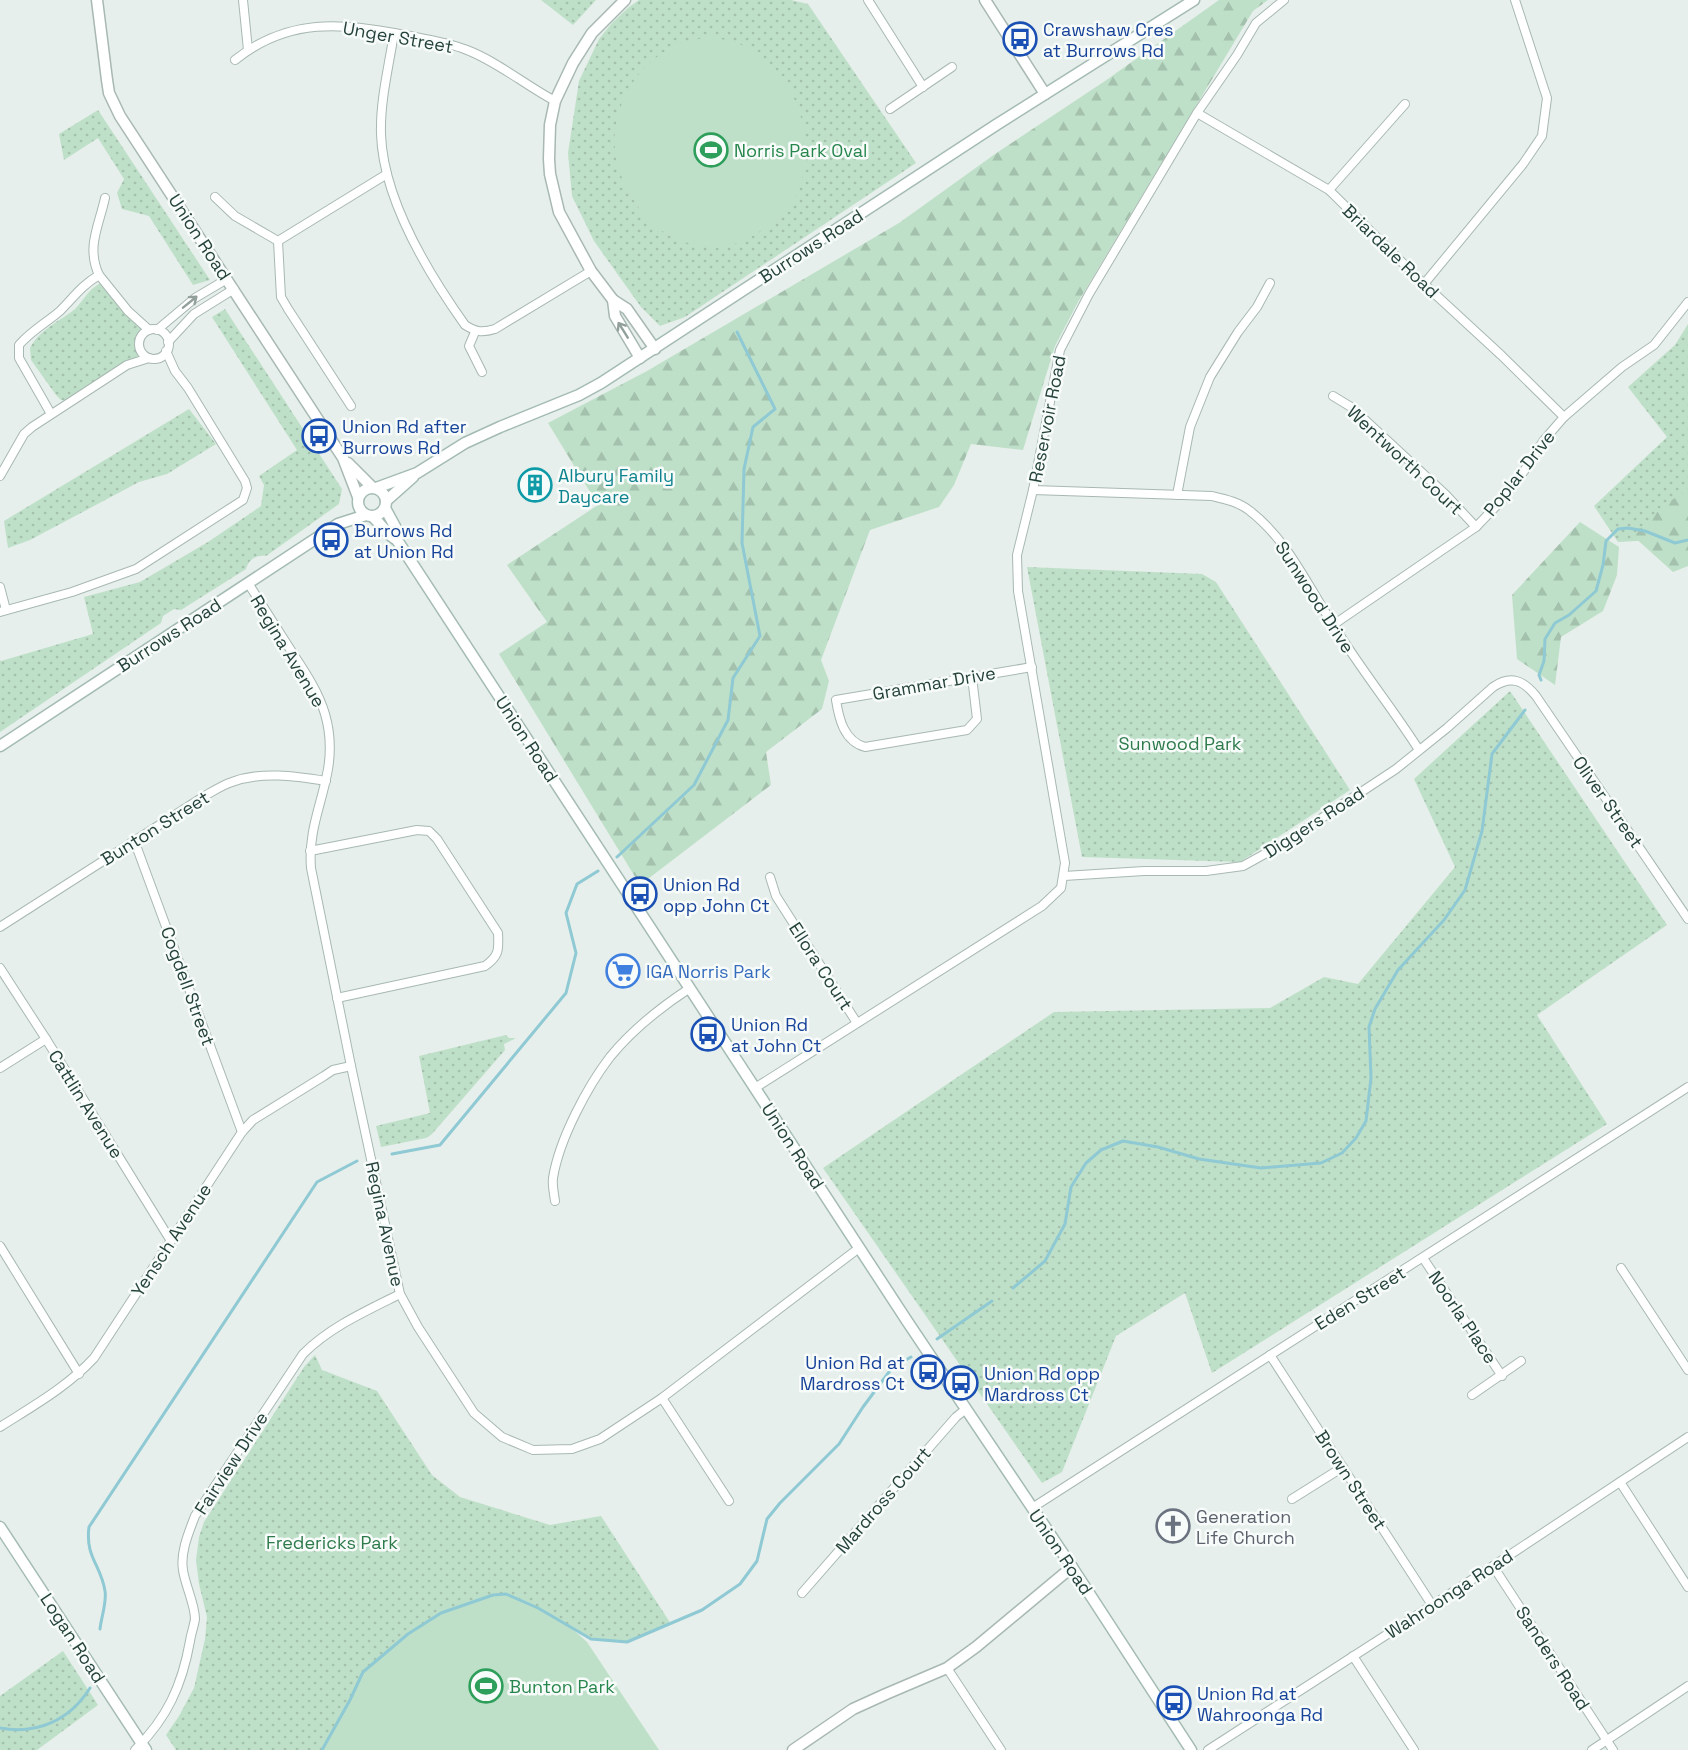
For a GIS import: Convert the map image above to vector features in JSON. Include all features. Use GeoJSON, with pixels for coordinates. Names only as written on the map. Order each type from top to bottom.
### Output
{"type":"FeatureCollection","features":[{"type":"Feature","properties":{"kind":"main road","name":"Union Road"},"geometry":{"type":"LineString","coordinates":[[98,0],[107,80],[114,105],[343,458],[374,488]]}},
{"type":"Feature","properties":{"kind":"main road"},"geometry":{"type":"LineString","coordinates":[[625,0],[592,33],[573,63],[555,101],[550,125],[550,174],[560,212],[591,270],[613,300],[627,309],[655,348]]}},
{"type":"Feature","properties":{"kind":"main road"},"geometry":{"type":"LineString","coordinates":[[985,0],[1045,94]]}},
{"type":"Feature","properties":{"kind":"main road","name":"Burrows Road"},"geometry":{"type":"LineString","coordinates":[[374,488],[417,473],[465,443],[579,395],[640,358],[1045,94],[1194,0]]}},
{"type":"Feature","properties":{"kind":"main road"},"geometry":{"type":"LineString","coordinates":[[613,300],[615,316],[640,358]]}},
{"type":"Feature","properties":{"kind":"main road","name":"Union Road"},"geometry":{"type":"LineString","coordinates":[[343,458],[358,500]]}},
{"type":"Feature","properties":{"kind":"main road","name":"Burrows Road"},"geometry":{"type":"LineString","coordinates":[[386,505],[417,473]]}},
{"type":"Feature","properties":{"kind":"main road"},"geometry":{"type":"LineString","coordinates":[[374,488],[383,493],[386,505],[381,513],[369,516],[360,510],[358,500],[364,490],[374,488]]}},
{"type":"Feature","properties":{"kind":"main road","name":"Burrows Road"},"geometry":{"type":"LineString","coordinates":[[0,746],[338,524],[358,500]]}},
{"type":"Feature","properties":{"kind":"main road","name":"Union Road"},"geometry":{"type":"LineString","coordinates":[[386,505],[398,532],[397,540]]}},
{"type":"Feature","properties":{"kind":"main road","name":"Union Road"},"geometry":{"type":"LineString","coordinates":[[369,516],[397,540],[859,1248],[1191,1750]]}},
{"type":"Feature","properties":{"kind":"main road","name":"Burrows Road"},"geometry":{"type":"LineString","coordinates":[[338,524],[369,516]]}},
{"type":"Feature","properties":{"kind":"main road","name":"Logan Road"},"geometry":{"type":"LineString","coordinates":[[0,1527],[141,1748]]}},
{"type":"Feature","properties":{"kind":"main road"},"geometry":{"type":"LineString","coordinates":[[793,1750],[853,1709],[947,1668],[976,1647],[1072,1567]]}},
{"type":"Feature","properties":{"kind":"street"},"geometry":{"type":"LineString","coordinates":[[243,0],[248,50]]}},
{"type":"Feature","properties":{"kind":"street"},"geometry":{"type":"LineString","coordinates":[[868,0],[923,87]]}},
{"type":"Feature","properties":{"kind":"street","name":"Reservoir Road"},"geometry":{"type":"LineString","coordinates":[[1064,876],[1065,863],[1018,591],[1017,555],[1033,490],[1060,350],[1089,294],[1197,113],[1256,23],[1284,0]]}},
{"type":"Feature","properties":{"kind":"street"},"geometry":{"type":"LineString","coordinates":[[1424,284],[1523,164],[1542,136],[1547,98],[1515,0]]}},
{"type":"Feature","properties":{"kind":"street","name":"Unger Street"},"geometry":{"type":"LineString","coordinates":[[235,60],[248,50],[278,35],[303,28],[350,26],[446,43],[469,50],[555,101]]}},
{"type":"Feature","properties":{"kind":"street"},"geometry":{"type":"LineString","coordinates":[[394,33],[381,134],[387,174],[424,262],[465,325],[475,332],[495,329],[591,270]]}},
{"type":"Feature","properties":{"kind":"street"},"geometry":{"type":"LineString","coordinates":[[890,109],[952,67]]}},
{"type":"Feature","properties":{"kind":"street"},"geometry":{"type":"LineString","coordinates":[[1329,190],[1405,104]]}},
{"type":"Feature","properties":{"kind":"street","name":"Briardale Road"},"geometry":{"type":"LineString","coordinates":[[1197,113],[1329,190],[1564,417]]}},
{"type":"Feature","properties":{"kind":"street"},"geometry":{"type":"LineString","coordinates":[[278,241],[387,174]]}},
{"type":"Feature","properties":{"kind":"street"},"geometry":{"type":"LineString","coordinates":[[215,197],[236,216],[278,241]]}},
{"type":"Feature","properties":{"kind":"street"},"geometry":{"type":"LineString","coordinates":[[105,198],[92,250],[99,275],[128,311],[153,330],[164,334],[168,342]]}},
{"type":"Feature","properties":{"kind":"street"},"geometry":{"type":"LineString","coordinates":[[278,241],[281,297],[351,406]]}},
{"type":"Feature","properties":{"kind":"street"},"geometry":{"type":"LineString","coordinates":[[51,414],[19,358],[19,345],[27,335],[60,310],[80,288],[99,275]]}},
{"type":"Feature","properties":{"kind":"street"},"geometry":{"type":"LineString","coordinates":[[128,365],[140,342],[153,330],[195,297],[227,279]]}},
{"type":"Feature","properties":{"kind":"street"},"geometry":{"type":"LineString","coordinates":[[1177,495],[1190,427],[1210,377],[1238,332],[1257,307],[1270,283]]}},
{"type":"Feature","properties":{"kind":"street"},"geometry":{"type":"LineString","coordinates":[[0,587],[3,611],[72,592],[136,569],[243,500],[247,489],[245,481],[188,388],[175,371],[166,351],[168,342],[194,314],[234,289]]}},
{"type":"Feature","properties":{"kind":"street","name":"Poplar Drive"},"geometry":{"type":"LineString","coordinates":[[1333,625],[1476,527],[1502,500],[1544,440],[1564,417],[1622,367],[1654,345],[1688,302]]}},
{"type":"Feature","properties":{"kind":"street"},"geometry":{"type":"LineString","coordinates":[[128,311],[140,342],[141,351],[175,371]]}},
{"type":"Feature","properties":{"kind":"street"},"geometry":{"type":"LineString","coordinates":[[475,332],[469,346],[482,372]]}},
{"type":"Feature","properties":{"kind":"street"},"geometry":{"type":"LineString","coordinates":[[0,476],[24,434],[128,365],[166,351]]}},
{"type":"Feature","properties":{"kind":"street","name":"Wentworth Court"},"geometry":{"type":"LineString","coordinates":[[1333,396],[1360,415],[1446,495],[1476,527]]}},
{"type":"Feature","properties":{"kind":"street","name":"Sunwood Drive"},"geometry":{"type":"LineString","coordinates":[[1033,490],[1212,496],[1232,501],[1249,510],[1270,529],[1282,544],[1333,625],[1419,750]]}},
{"type":"Feature","properties":{"kind":"street","name":"Regina Avenue"},"geometry":{"type":"LineString","coordinates":[[248,583],[317,693],[325,714],[330,750],[326,781],[312,833],[310,851],[314,885],[400,1294],[418,1327],[474,1413],[502,1437],[533,1450],[572,1449],[600,1439],[662,1398],[859,1248]]}},
{"type":"Feature","properties":{"kind":"street","name":"Grammar Drive"},"geometry":{"type":"LineString","coordinates":[[972,677],[978,719],[967,730],[865,747],[857,745],[840,723],[836,700],[972,677],[1032,667]]}},
{"type":"Feature","properties":{"kind":"street","name":"Diggers Road"},"geometry":{"type":"LineString","coordinates":[[1064,876],[1144,871],[1206,871],[1243,866],[1281,846],[1378,782],[1502,681],[1509,680],[1528,686]]}},
{"type":"Feature","properties":{"kind":"street","name":"Oliver Street"},"geometry":{"type":"LineString","coordinates":[[1528,686],[1688,917]]}},
{"type":"Feature","properties":{"kind":"street","name":"Bunton Street"},"geometry":{"type":"LineString","coordinates":[[0,927],[134,840],[203,797],[232,782],[264,776],[296,776],[326,781]]}},
{"type":"Feature","properties":{"kind":"street"},"geometry":{"type":"LineString","coordinates":[[310,851],[417,830],[429,831],[437,839],[498,933],[499,946],[495,958],[485,966],[337,998]]}},
{"type":"Feature","properties":{"kind":"street","name":"Cogdell Street"},"geometry":{"type":"LineString","coordinates":[[134,840],[242,1132]]}},
{"type":"Feature","properties":{"kind":"street"},"geometry":{"type":"LineString","coordinates":[[755,1088],[1042,906],[1061,888],[1064,876]]}},
{"type":"Feature","properties":{"kind":"street","name":"Ellora Court"},"geometry":{"type":"LineString","coordinates":[[770,877],[776,896],[857,1023]]}},
{"type":"Feature","properties":{"kind":"street","name":"Cattlin Avenue"},"geometry":{"type":"LineString","coordinates":[[0,968],[171,1241]]}},
{"type":"Feature","properties":{"kind":"street"},"geometry":{"type":"LineString","coordinates":[[555,1201],[553,1179],[560,1148],[589,1090],[610,1058],[634,1031],[690,988]]}},
{"type":"Feature","properties":{"kind":"street"},"geometry":{"type":"LineString","coordinates":[[0,1068],[46,1039]]}},
{"type":"Feature","properties":{"kind":"street","name":"Yensch Avenue"},"geometry":{"type":"LineString","coordinates":[[0,1427],[64,1386],[94,1358],[242,1132],[253,1120],[333,1070],[351,1066]]}},
{"type":"Feature","properties":{"kind":"street","name":"Eden Street"},"geometry":{"type":"LineString","coordinates":[[1032,1508],[1688,1087]]}},
{"type":"Feature","properties":{"kind":"street"},"geometry":{"type":"LineString","coordinates":[[0,1246],[79,1374]]}},
{"type":"Feature","properties":{"kind":"street","name":"Noorla Place"},"geometry":{"type":"LineString","coordinates":[[1423,1258],[1502,1376]]}},
{"type":"Feature","properties":{"kind":"street"},"geometry":{"type":"LineString","coordinates":[[1621,1268],[1688,1370]]}},
{"type":"Feature","properties":{"kind":"street","name":"Fairview Drive"},"geometry":{"type":"LineString","coordinates":[[141,1748],[171,1704],[180,1684],[187,1658],[195,1618],[182,1568],[186,1539],[195,1516],[303,1354],[350,1319],[400,1294]]}},
{"type":"Feature","properties":{"kind":"street","name":"Brown Street"},"geometry":{"type":"LineString","coordinates":[[1270,1355],[1432,1605]]}},
{"type":"Feature","properties":{"kind":"street","name":"Noorla Place"},"geometry":{"type":"LineString","coordinates":[[1472,1395],[1521,1361]]}},
{"type":"Feature","properties":{"kind":"street"},"geometry":{"type":"LineString","coordinates":[[662,1398],[729,1501]]}},
{"type":"Feature","properties":{"kind":"street","name":"Mardross Court"},"geometry":{"type":"LineString","coordinates":[[802,1593],[956,1417],[966,1409]]}},
{"type":"Feature","properties":{"kind":"street","name":"Wahroonga Road"},"geometry":{"type":"LineString","coordinates":[[1208,1750],[1688,1437]]}},
{"type":"Feature","properties":{"kind":"street"},"geometry":{"type":"LineString","coordinates":[[1292,1499],[1343,1467]]}},
{"type":"Feature","properties":{"kind":"street"},"geometry":{"type":"LineString","coordinates":[[1620,1482],[1688,1587]]}},
{"type":"Feature","properties":{"kind":"street","name":"Sanders Road"},"geometry":{"type":"LineString","coordinates":[[1493,1566],[1613,1750]]}},
{"type":"Feature","properties":{"kind":"street"},"geometry":{"type":"LineString","coordinates":[[1353,1656],[1414,1750]]}},
{"type":"Feature","properties":{"kind":"street"},"geometry":{"type":"LineString","coordinates":[[947,1668],[1001,1750]]}},
{"type":"Feature","properties":{"kind":"street"},"geometry":{"type":"LineString","coordinates":[[1592,1750],[1688,1686]]}},
{"type":"Feature","properties":{"kind":"green space"},"geometry":{"type":"Polygon","coordinates":[[[541,0],[596,0],[573,25],[541,0]]]}},
{"type":"Feature","properties":{"kind":"green space"},"geometry":{"type":"Polygon","coordinates":[[[639,0],[791,0],[808,4],[916,163],[685,317],[660,326],[641,307],[594,241],[572,196],[568,153],[579,81],[599,39],[612,23],[639,0]]]}},
{"type":"Feature","properties":{"kind":"green space"},"geometry":{"type":"Polygon","coordinates":[[[1219,0],[1268,0],[1253,11],[1078,302],[1055,346],[1023,450],[971,444],[954,485],[939,507],[870,530],[821,660],[829,681],[822,709],[766,752],[771,785],[640,885],[499,654],[547,622],[507,565],[598,505],[548,423],[647,371],[899,223],[1219,0]]]}},
{"type":"Feature","properties":{"kind":"green space","name":"Norris Park Oval"},"geometry":{"type":"Polygon","coordinates":[[[711,37],[747,47],[761,55],[773,66],[795,100],[805,141],[801,183],[789,206],[754,235],[736,244],[718,247],[699,246],[680,240],[663,231],[644,215],[623,180],[617,162],[615,143],[619,112],[624,98],[641,72],[652,61],[675,46],[711,37]]]}},
{"type":"Feature","properties":{"kind":"green space"},"geometry":{"type":"Polygon","coordinates":[[[98,110],[210,280],[193,285],[149,216],[122,209],[117,193],[124,179],[98,138],[64,160],[59,134],[98,110]]]}},
{"type":"Feature","properties":{"kind":"green space"},"geometry":{"type":"Polygon","coordinates":[[[99,284],[103,284],[142,329],[141,352],[135,359],[66,401],[61,400],[31,360],[30,348],[39,336],[75,309],[99,284]]]}},
{"type":"Feature","properties":{"kind":"green space"},"geometry":{"type":"Polygon","coordinates":[[[225,309],[342,489],[339,504],[266,556],[253,558],[246,569],[181,610],[174,609],[163,616],[161,623],[0,732],[0,660],[93,634],[84,597],[140,582],[208,542],[261,506],[264,485],[259,476],[297,450],[212,317],[225,309]]]}},
{"type":"Feature","properties":{"kind":"green space"},"geometry":{"type":"Polygon","coordinates":[[[1688,324],[1688,534],[1655,540],[1618,542],[1594,506],[1667,437],[1628,387],[1675,345],[1688,324]]]}},
{"type":"Feature","properties":{"kind":"green space"},"geometry":{"type":"Polygon","coordinates":[[[189,409],[216,444],[167,474],[139,482],[30,540],[8,548],[4,521],[189,409]]]}},
{"type":"Feature","properties":{"kind":"green space"},"geometry":{"type":"Polygon","coordinates":[[[1688,491],[1688,566],[1673,572],[1633,536],[1666,503],[1688,491]]]}},
{"type":"Feature","properties":{"kind":"green space"},"geometry":{"type":"Polygon","coordinates":[[[1580,522],[1619,547],[1617,575],[1603,611],[1561,637],[1555,685],[1517,659],[1512,595],[1580,522]]]}},
{"type":"Feature","properties":{"kind":"green space","name":"Sunwood Park"},"geometry":{"type":"Polygon","coordinates":[[[1027,567],[1202,574],[1216,582],[1350,790],[1240,862],[1082,857],[1027,567]]]}},
{"type":"Feature","properties":{"kind":"green space"},"geometry":{"type":"Polygon","coordinates":[[[1510,691],[1667,925],[1537,1015],[1607,1124],[1212,1373],[1185,1293],[1116,1336],[1062,1472],[1042,1483],[823,1168],[1054,1012],[1270,1008],[1324,977],[1358,984],[1455,867],[1414,779],[1510,691]]]}},
{"type":"Feature","properties":{"kind":"green space"},"geometry":{"type":"Polygon","coordinates":[[[506,1035],[509,1038],[516,1038],[504,1044],[505,1050],[432,1134],[426,1138],[381,1147],[376,1126],[430,1113],[419,1056],[506,1035]]]}},
{"type":"Feature","properties":{"kind":"green space","name":"Fredericks Park"},"geometry":{"type":"Polygon","coordinates":[[[315,1355],[322,1370],[377,1391],[432,1475],[460,1497],[550,1525],[601,1516],[671,1624],[627,1642],[591,1639],[538,1608],[408,1634],[363,1672],[322,1750],[176,1750],[166,1735],[194,1688],[205,1639],[207,1617],[196,1560],[199,1537],[204,1522],[304,1367],[315,1355]]]}},
{"type":"Feature","properties":{"kind":"green space","name":"Bunton Park"},"geometry":{"type":"Polygon","coordinates":[[[506,1594],[538,1608],[569,1626],[587,1642],[659,1750],[322,1750],[363,1672],[408,1634],[441,1613],[493,1595],[506,1594]]]}},
{"type":"Feature","properties":{"kind":"green space"},"geometry":{"type":"Polygon","coordinates":[[[63,1651],[98,1705],[37,1750],[0,1750],[0,1696],[63,1651]]]}},
{"type":"Feature","properties":{"kind":"waterway"},"geometry":{"type":"LineString","coordinates":[[617,857],[694,785],[728,720],[733,678],[760,636],[742,543],[744,469],[753,427],[775,409],[737,332]]}},
{"type":"Feature","properties":{"kind":"waterway"},"geometry":{"type":"LineString","coordinates":[[1541,680],[1539,675],[1544,661],[1545,639],[1555,623],[1569,615],[1596,591],[1606,541],[1618,529],[1645,531],[1675,543],[1688,540]]}},
{"type":"Feature","properties":{"kind":"waterway"},"geometry":{"type":"LineString","coordinates":[[1013,1288],[1045,1261],[1065,1224],[1071,1187],[1086,1163],[1101,1150],[1123,1141],[1158,1147],[1199,1159],[1261,1168],[1321,1163],[1342,1153],[1356,1138],[1366,1121],[1371,1078],[1369,1027],[1375,1009],[1398,970],[1444,920],[1465,890],[1482,831],[1492,754],[1525,710]]}},
{"type":"Feature","properties":{"kind":"waterway"},"geometry":{"type":"LineString","coordinates":[[392,1154],[440,1145],[566,993],[576,953],[566,913],[577,884],[598,871]]}},
{"type":"Feature","properties":{"kind":"waterway"},"geometry":{"type":"LineString","coordinates":[[100,1629],[105,1605],[105,1591],[91,1554],[89,1527],[317,1182],[357,1161]]}},
{"type":"Feature","properties":{"kind":"waterway"},"geometry":{"type":"LineString","coordinates":[[937,1339],[992,1301]]}},
{"type":"Feature","properties":{"kind":"waterway"},"geometry":{"type":"LineString","coordinates":[[322,1750],[363,1672],[408,1634],[441,1613],[493,1595],[506,1594],[538,1608],[591,1639],[627,1642],[702,1610],[740,1584],[757,1561],[767,1519],[839,1444],[892,1368],[911,1357]]}},
{"type":"Feature","properties":{"kind":"waterway"},"geometry":{"type":"LineString","coordinates":[[0,1728],[27,1729],[51,1723],[73,1709],[90,1688]]}},
{"type":"Feature","properties":{"kind":"place","name":"Crawshaw Cres at Burrows Rd"},"geometry":{"type":"Point","coordinates":[1020,39]}},
{"type":"Feature","properties":{"kind":"place","name":"Norris Park Oval"},"geometry":{"type":"Point","coordinates":[711,150]}},
{"type":"Feature","properties":{"kind":"place","name":"Union Rd after Burrows Rd"},"geometry":{"type":"Point","coordinates":[319,436]}},
{"type":"Feature","properties":{"kind":"place","name":"Albury Family Daycare"},"geometry":{"type":"Point","coordinates":[535,485]}},
{"type":"Feature","properties":{"kind":"place","name":"Burrows Rd at Union Rd"},"geometry":{"type":"Point","coordinates":[331,540]}},
{"type":"Feature","properties":{"kind":"place","name":"Union Rd opp John Ct"},"geometry":{"type":"Point","coordinates":[640,894]}},
{"type":"Feature","properties":{"kind":"place","name":"IGA Norris Park"},"geometry":{"type":"Point","coordinates":[623,971]}},
{"type":"Feature","properties":{"kind":"place","name":"Union Rd at John Ct"},"geometry":{"type":"Point","coordinates":[708,1034]}},
{"type":"Feature","properties":{"kind":"place","name":"Union Rd at Mardross Ct"},"geometry":{"type":"Point","coordinates":[928,1372]}},
{"type":"Feature","properties":{"kind":"place","name":"Union Rd opp Mardross Ct"},"geometry":{"type":"Point","coordinates":[961,1383]}},
{"type":"Feature","properties":{"kind":"place","name":"Generation Life Church"},"geometry":{"type":"Point","coordinates":[1173,1526]}},
{"type":"Feature","properties":{"kind":"place","name":"Bunton Park"},"geometry":{"type":"Point","coordinates":[486,1686]}},
{"type":"Feature","properties":{"kind":"place","name":"Union Rd at Wahroonga Rd"},"geometry":{"type":"Point","coordinates":[1174,1703]}}]}
